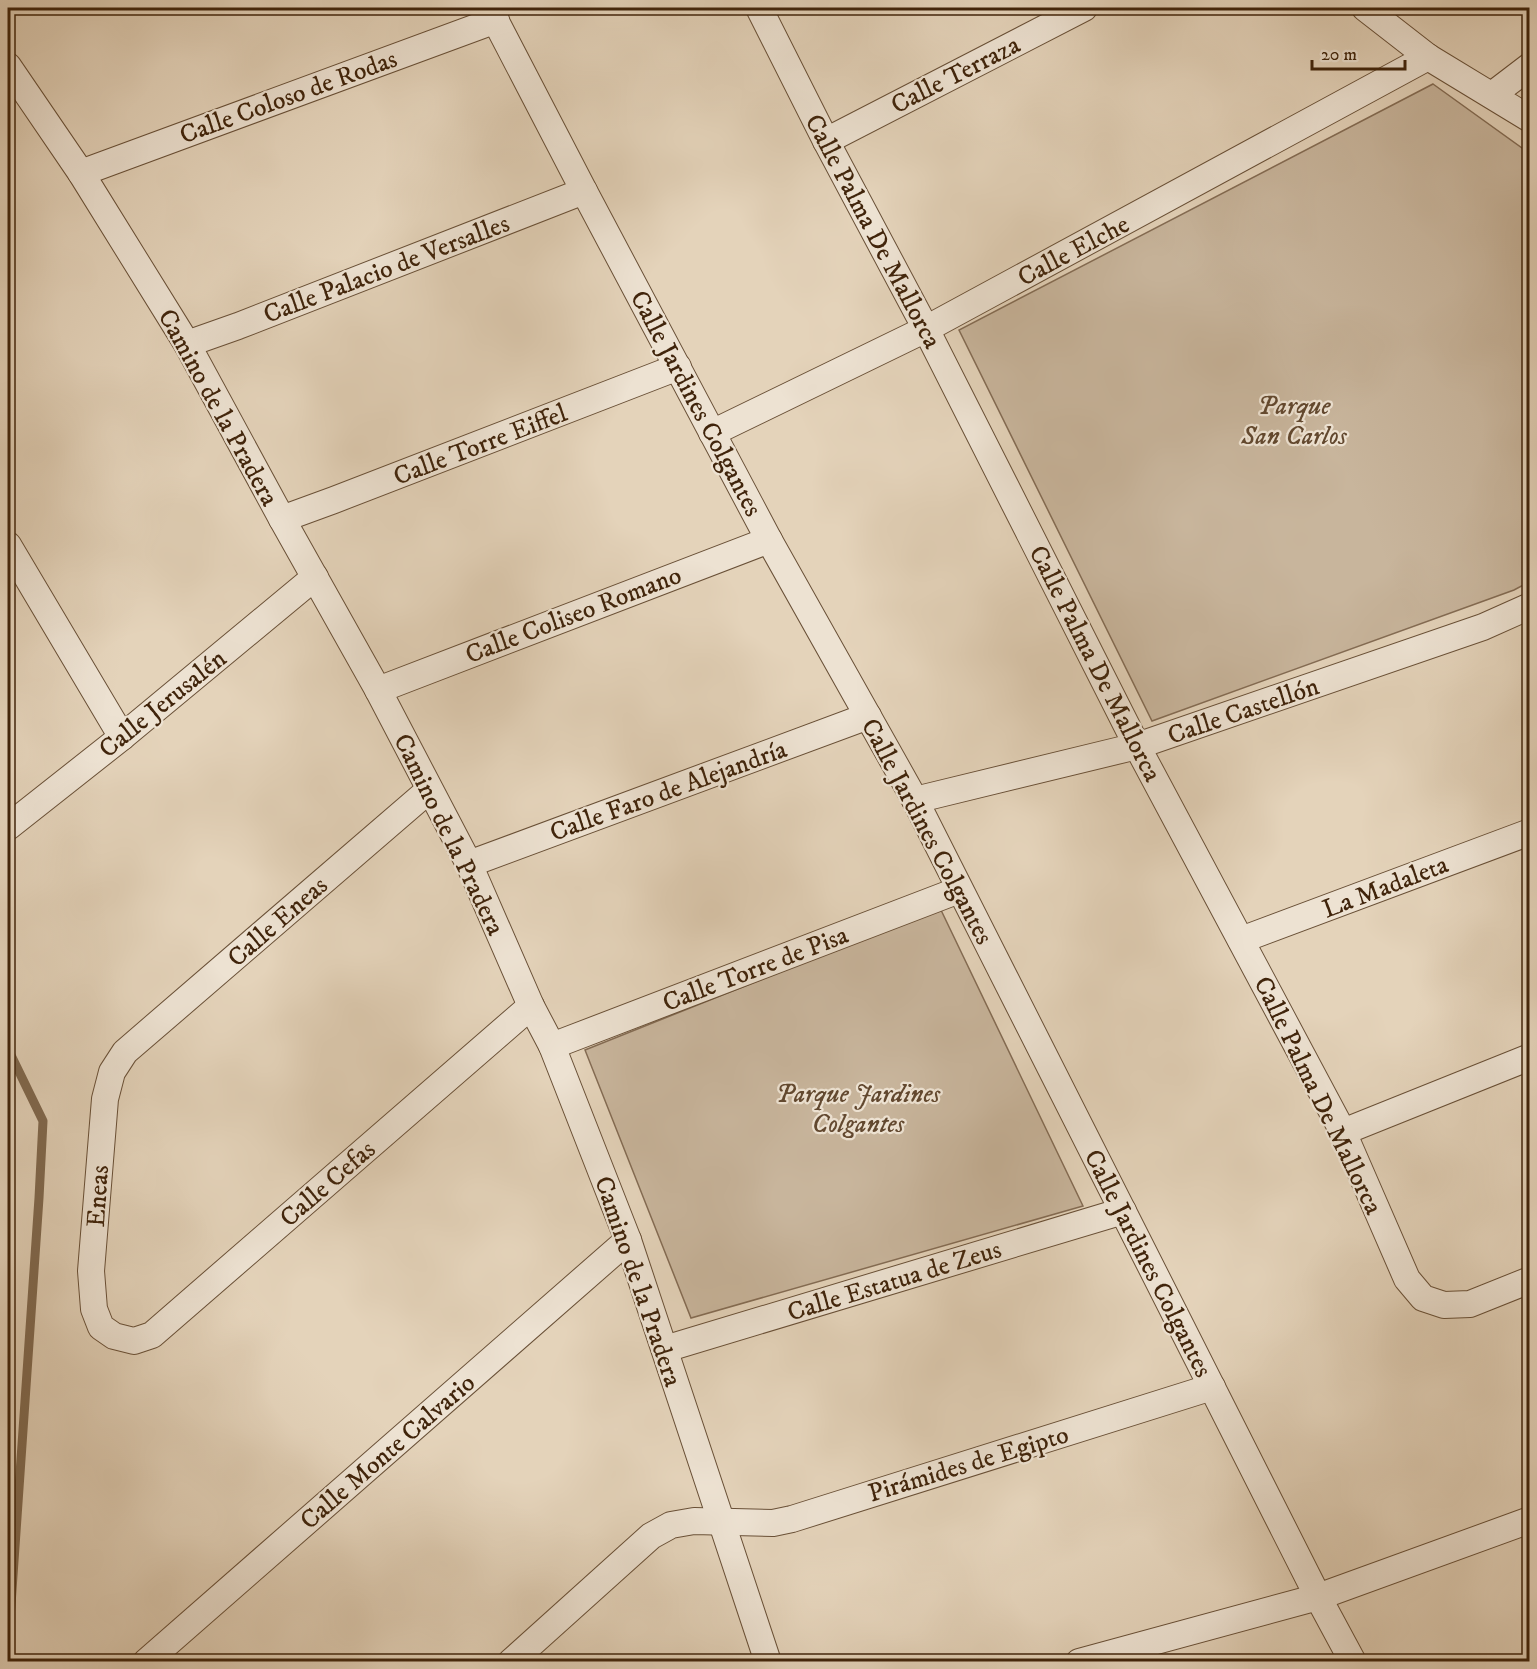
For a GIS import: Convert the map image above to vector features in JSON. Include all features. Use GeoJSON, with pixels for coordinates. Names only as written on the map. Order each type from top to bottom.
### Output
{"type":"FeatureCollection","features":[{"type":"Feature","properties":{"kind":"street","name":"Calle Palma De Mallorca"},"geometry":{"type":"LineString","coordinates":[[759,8],[826,141],[926,329],[1137,746],[1343,1132],[1407,1279],[1423,1298],[1444,1305],[1470,1304],[1530,1280]]}},
{"type":"Feature","properties":{"kind":"street","name":"Calle Terraza"},"geometry":{"type":"LineString","coordinates":[[826,141],[1084,8]]}},
{"type":"Feature","properties":{"kind":"street"},"geometry":{"type":"LineString","coordinates":[[1365,8],[1428,57],[1530,119]]}},
{"type":"Feature","properties":{"kind":"street","name":"Calle Coloso de Rodas"},"geometry":{"type":"LineString","coordinates":[[81,173],[492,14]]}},
{"type":"Feature","properties":{"kind":"street","name":"Calle Jardines Colgantes"},"geometry":{"type":"LineString","coordinates":[[492,14],[769,540],[915,800],[1353,1662]]}},
{"type":"Feature","properties":{"kind":"street","name":"Calle Elche"},"geometry":{"type":"LineString","coordinates":[[712,434],[926,329],[1428,57]]}},
{"type":"Feature","properties":{"kind":"street","name":"Camino de la Pradera"},"geometry":{"type":"LineString","coordinates":[[8,66],[81,173],[187,344],[378,690],[469,864],[531,1006],[552,1046],[628,1240],[768,1662]]}},
{"type":"Feature","properties":{"kind":"street"},"geometry":{"type":"LineString","coordinates":[[1492,95],[1530,66]]}},
{"type":"Feature","properties":{"kind":"street","name":"Calle Palacio de Versalles"},"geometry":{"type":"LineString","coordinates":[[187,344],[584,191]]}},
{"type":"Feature","properties":{"kind":"street","name":"Calle Torre Eiffel"},"geometry":{"type":"LineString","coordinates":[[282,519],[678,367]]}},
{"type":"Feature","properties":{"kind":"street","name":"Calle Coliseo Romano"},"geometry":{"type":"LineString","coordinates":[[378,690],[769,540]]}},
{"type":"Feature","properties":{"kind":"street"},"geometry":{"type":"LineString","coordinates":[[8,545],[122,738]]}},
{"type":"Feature","properties":{"kind":"street","name":"Calle Jerusalén"},"geometry":{"type":"LineString","coordinates":[[8,828],[122,738],[315,577]]}},
{"type":"Feature","properties":{"kind":"street","name":"Calle Castellón"},"geometry":{"type":"LineString","coordinates":[[915,800],[1137,746],[1483,627],[1530,606]]}},
{"type":"Feature","properties":{"kind":"street","name":"Calle Faro de Alejandría"},"geometry":{"type":"LineString","coordinates":[[469,864],[868,716]]}},
{"type":"Feature","properties":{"kind":"street","name":"Calle Eneas"},"geometry":{"type":"LineString","coordinates":[[125,1053],[429,790]]}},
{"type":"Feature","properties":{"kind":"street","name":"La Madaleta"},"geometry":{"type":"LineString","coordinates":[[1241,940],[1530,832]]}},
{"type":"Feature","properties":{"kind":"street","name":"Calle Torre de Pisa"},"geometry":{"type":"LineString","coordinates":[[552,1046],[959,890]]}},
{"type":"Feature","properties":{"kind":"street","name":"Calle Cefas"},"geometry":{"type":"LineString","coordinates":[[114,1336],[134,1341],[152,1335],[531,1006]]}},
{"type":"Feature","properties":{"kind":"street","name":"Eneas"},"geometry":{"type":"LineString","coordinates":[[114,1336],[101,1327],[94,1309],[92,1271],[105,1099],[112,1072],[125,1053]]}},
{"type":"Feature","properties":{"kind":"street"},"geometry":{"type":"LineString","coordinates":[[1343,1132],[1530,1057]]}},
{"type":"Feature","properties":{"kind":"street","name":"Calle Estatua de Zeus"},"geometry":{"type":"LineString","coordinates":[[665,1349],[1123,1211]]}},
{"type":"Feature","properties":{"kind":"street","name":"Calle Monte Calvario"},"geometry":{"type":"LineString","coordinates":[[146,1662],[628,1240]]}},
{"type":"Feature","properties":{"kind":"street","name":"Pirámides de Egipto"},"geometry":{"type":"LineString","coordinates":[[511,1662],[651,1536],[671,1525],[694,1521],[773,1523],[792,1519],[1212,1387]]}},
{"type":"Feature","properties":{"kind":"street"},"geometry":{"type":"LineString","coordinates":[[1079,1662],[1318,1597],[1530,1520]]}},
{"type":"Feature","properties":{"kind":"green space","name":"Parque San Carlos"},"geometry":{"type":"Polygon","coordinates":[[[1433,84],[1529,153],[1529,582],[1514,590],[1152,721],[959,330],[1433,84]]]}},
{"type":"Feature","properties":{"kind":"green space","name":"Parque Jardines Colgantes"},"geometry":{"type":"Polygon","coordinates":[[[940,908],[1083,1206],[691,1318],[585,1050],[940,908]]]}},
{"type":"Feature","properties":{"kind":"waterway"},"geometry":{"type":"LineString","coordinates":[[8,1049],[43,1121],[8,1648]]}}]}
